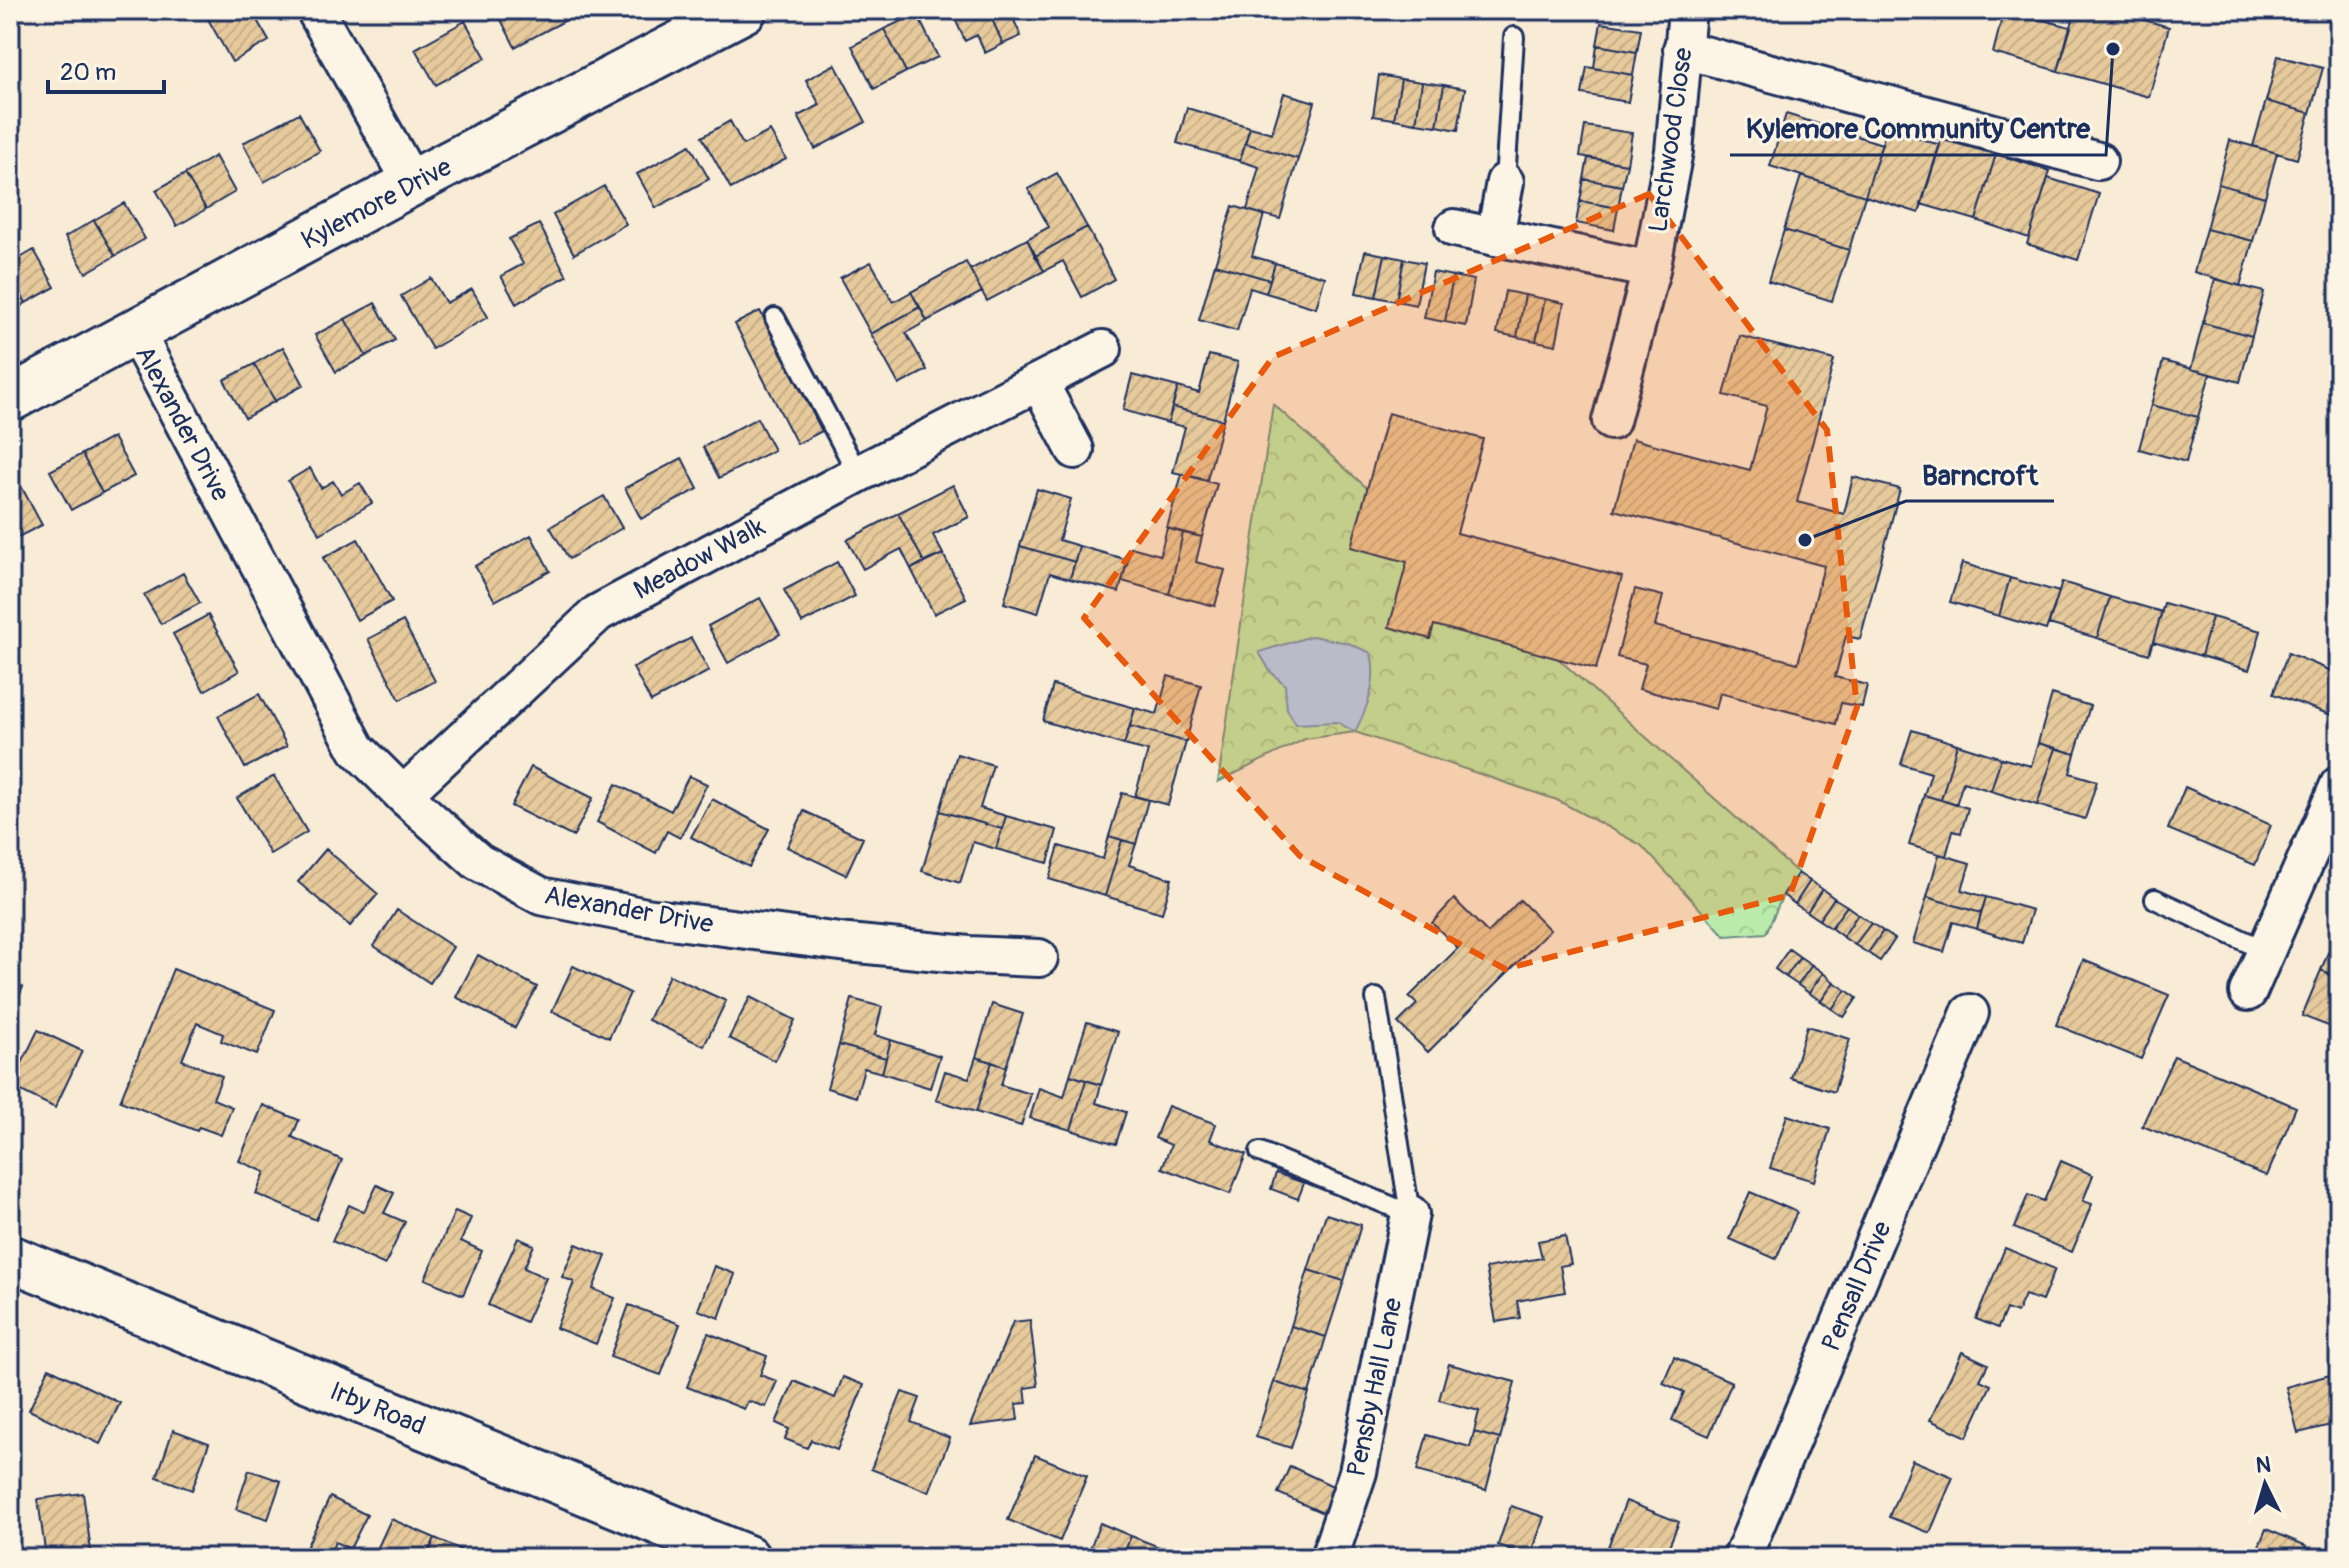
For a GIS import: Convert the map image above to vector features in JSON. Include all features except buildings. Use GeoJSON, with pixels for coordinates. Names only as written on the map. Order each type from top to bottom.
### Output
{"type":"FeatureCollection","features":[{"type":"Feature","properties":{"kind":"street"},"geometry":{"type":"LineString","coordinates":[[315,10],[412,183]]}},
{"type":"Feature","properties":{"kind":"street","name":"Kylemore Drive"},"geometry":{"type":"LineString","coordinates":[[10,399],[412,183],[744,10]]}},
{"type":"Feature","properties":{"kind":"street","name":"Larchwood Close"},"geometry":{"type":"LineString","coordinates":[[1611,421],[1651,270],[1674,151],[1687,10]]}},
{"type":"Feature","properties":{"kind":"street"},"geometry":{"type":"LineString","coordinates":[[1682,49],[2098,161]]}},
{"type":"Feature","properties":{"kind":"street"},"geometry":{"type":"LineString","coordinates":[[1495,237],[1505,182]]}},
{"type":"Feature","properties":{"kind":"street","name":"Larchwood Close"},"geometry":{"type":"LineString","coordinates":[[1454,228],[1651,270]]}},
{"type":"Feature","properties":{"kind":"street","name":"Alexander Drive"},"geometry":{"type":"LineString","coordinates":[[136,333],[357,749],[478,862],[541,896],[646,917],[848,943],[969,955],[1039,958]]}},
{"type":"Feature","properties":{"kind":"street","name":"Meadow Walk"},"geometry":{"type":"LineString","coordinates":[[403,795],[598,613],[858,474],[1103,349]]}},
{"type":"Feature","properties":{"kind":"street"},"geometry":{"type":"LineString","coordinates":[[1039,382],[1075,450]]}},
{"type":"Feature","properties":{"kind":"street"},"geometry":{"type":"LineString","coordinates":[[2248,992],[2339,785]]}},
{"type":"Feature","properties":{"kind":"street","name":"Pensall Drive"},"geometry":{"type":"LineString","coordinates":[[1742,1558],[1970,1013]]}},
{"type":"Feature","properties":{"kind":"street","name":"Pensby Hall Lane"},"geometry":{"type":"LineString","coordinates":[[1329,1558],[1358,1472],[1410,1214]]}},
{"type":"Feature","properties":{"kind":"street","name":"Irby Road"},"geometry":{"type":"LineString","coordinates":[[10,1258],[747,1558]]}},
{"type":"Feature","properties":{"kind":"lane"},"geometry":{"type":"LineString","coordinates":[[1505,182],[1514,37]]}},
{"type":"Feature","properties":{"kind":"lane"},"geometry":{"type":"LineString","coordinates":[[775,318],[858,474]]}},
{"type":"Feature","properties":{"kind":"lane"},"geometry":{"type":"LineString","coordinates":[[2155,899],[2266,951]]}},
{"type":"Feature","properties":{"kind":"lane"},"geometry":{"type":"LineString","coordinates":[[1376,998],[1410,1214]]}},
{"type":"Feature","properties":{"kind":"lane"},"geometry":{"type":"LineString","coordinates":[[1260,1152],[1410,1214]]}},
{"type":"Feature","properties":{"kind":"highlighted area"},"geometry":{"type":"Polygon","coordinates":[[[1649,194],[1827,430],[1857,707],[1790,895],[1505,969],[1300,856],[1084,618],[1273,357],[1649,194]]]}},
{"type":"Feature","properties":{"kind":"green space"},"geometry":{"type":"Polygon","coordinates":[[[1273,404],[1798,873],[1783,895],[1766,933],[1725,936],[1641,845],[1557,800],[1355,732],[1305,739],[1218,782],[1273,404]]]}},
{"type":"Feature","properties":{"kind":"water"},"geometry":{"type":"Polygon","coordinates":[[[1312,636],[1348,643],[1371,653],[1373,674],[1370,694],[1355,732],[1337,722],[1296,724],[1287,709],[1285,685],[1270,671],[1259,652],[1312,636]]]}},
{"type":"Feature","properties":{"kind":"place","name":"Kylemore Community Centre"},"geometry":{"type":"Point","coordinates":[2113,49]}},
{"type":"Feature","properties":{"kind":"place","name":"Barncroft"},"geometry":{"type":"Point","coordinates":[1805,540]}}]}
